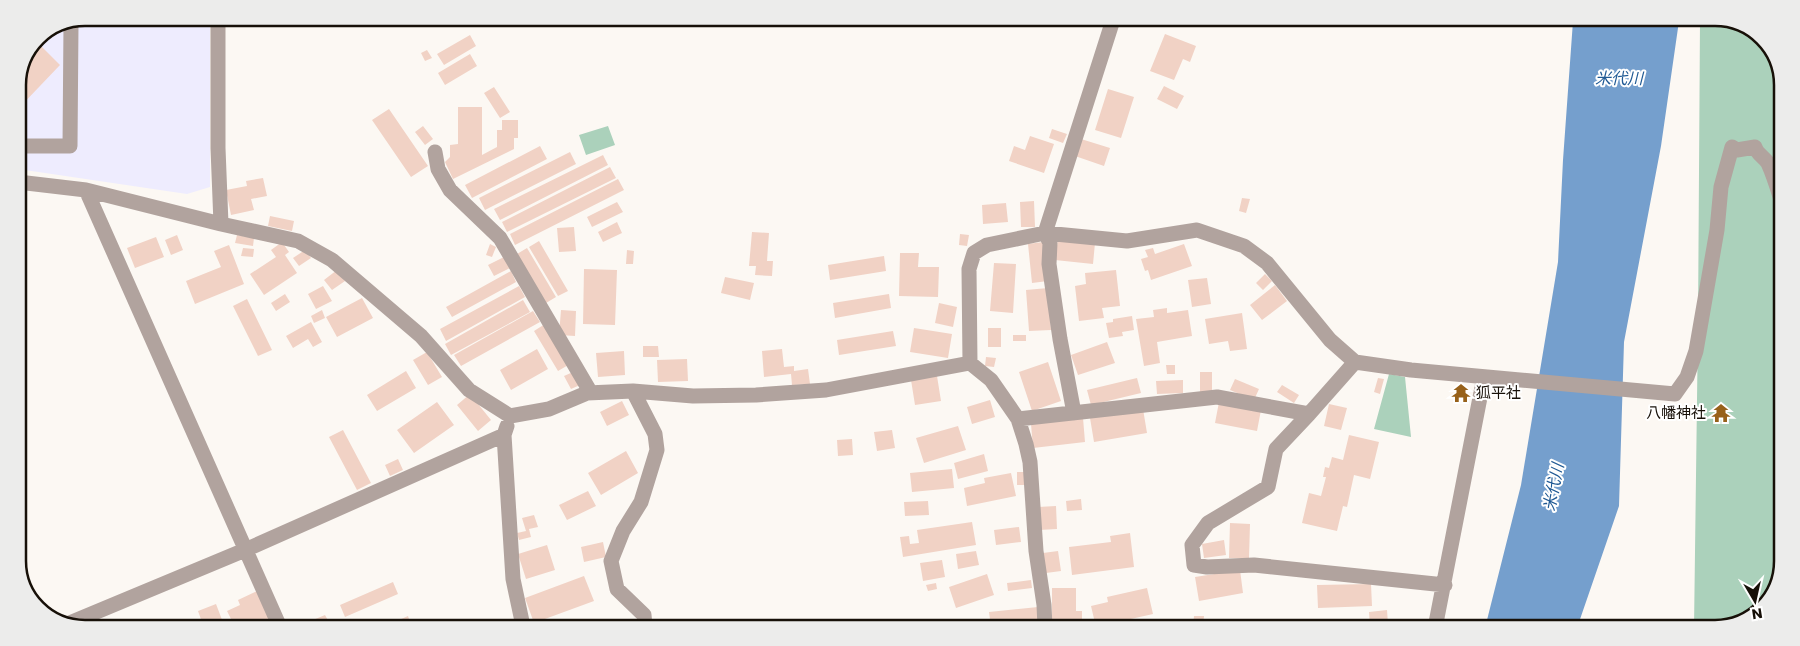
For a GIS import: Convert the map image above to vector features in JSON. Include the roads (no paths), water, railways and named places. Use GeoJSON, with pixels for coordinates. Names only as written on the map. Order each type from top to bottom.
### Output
{"type":"FeatureCollection","features":[{"type":"Feature","properties":{"kind":"street"},"geometry":{"type":"LineString","coordinates":[[218,26],[218,148],[221,224]]}},
{"type":"Feature","properties":{"kind":"street"},"geometry":{"type":"LineString","coordinates":[[1074,413],[1060,339],[1049,264],[1050,243],[1045,233],[1111,26]]}},
{"type":"Feature","properties":{"kind":"street"},"geometry":{"type":"LineString","coordinates":[[26,146],[70,146],[71,28]]}},
{"type":"Feature","properties":{"kind":"street"},"geometry":{"type":"LineString","coordinates":[[970,363],[969,269],[974,253],[987,244],[1045,233],[1128,241],[1197,230],[1244,246],[1267,263],[1330,340],[1355,362],[1484,377],[1675,394],[1687,377],[1696,351],[1717,230],[1721,187],[1732,147],[1737,150],[1755,147],[1755,150],[1767,161],[1774,177]]}},
{"type":"Feature","properties":{"kind":"street"},"geometry":{"type":"LineString","coordinates":[[435,152],[438,169],[450,190],[500,238],[591,393]]}},
{"type":"Feature","properties":{"kind":"street"},"geometry":{"type":"LineString","coordinates":[[26,183],[86,190],[298,241],[332,260],[421,336],[469,390],[510,416],[549,410],[591,393],[633,392],[693,396],[756,395],[826,390],[970,363],[991,380],[1018,419],[1030,462],[1036,551],[1045,620]]}},
{"type":"Feature","properties":{"kind":"street"},"geometry":{"type":"LineString","coordinates":[[86,190],[277,620]]}},
{"type":"Feature","properties":{"kind":"street"},"geometry":{"type":"LineString","coordinates":[[1355,362],[1276,449],[1268,487],[1208,523],[1192,545],[1194,564],[1207,566],[1254,565],[1445,585]]}},
{"type":"Feature","properties":{"kind":"street"},"geometry":{"type":"LineString","coordinates":[[1437,620],[1484,377]]}},
{"type":"Feature","properties":{"kind":"street"},"geometry":{"type":"LineString","coordinates":[[633,392],[654,434],[657,450],[641,502],[623,531],[612,560],[617,589],[644,615],[644,620]]}},
{"type":"Feature","properties":{"kind":"street"},"geometry":{"type":"LineString","coordinates":[[1018,419],[1217,397],[1309,414]]}},
{"type":"Feature","properties":{"kind":"street"},"geometry":{"type":"LineString","coordinates":[[510,416],[504,435],[513,579],[522,620]]}},
{"type":"Feature","properties":{"kind":"street"},"geometry":{"type":"LineString","coordinates":[[78,619],[245,550],[504,435]]}},
{"type":"Feature","properties":{"kind":"water","name":"米代川"},"geometry":{"type":"Polygon","coordinates":[[[1573,26],[1678,26],[1661,146],[1624,342],[1619,506],[1580,620],[1487,620],[1521,485],[1558,262],[1573,26]]]}},
{"type":"Feature","properties":{"kind":"place","name":"狐平社"},"geometry":{"type":"Point","coordinates":[1461,393]}},
{"type":"Feature","properties":{"kind":"place","name":"八幡神社"},"geometry":{"type":"Point","coordinates":[1721,413]}}]}
